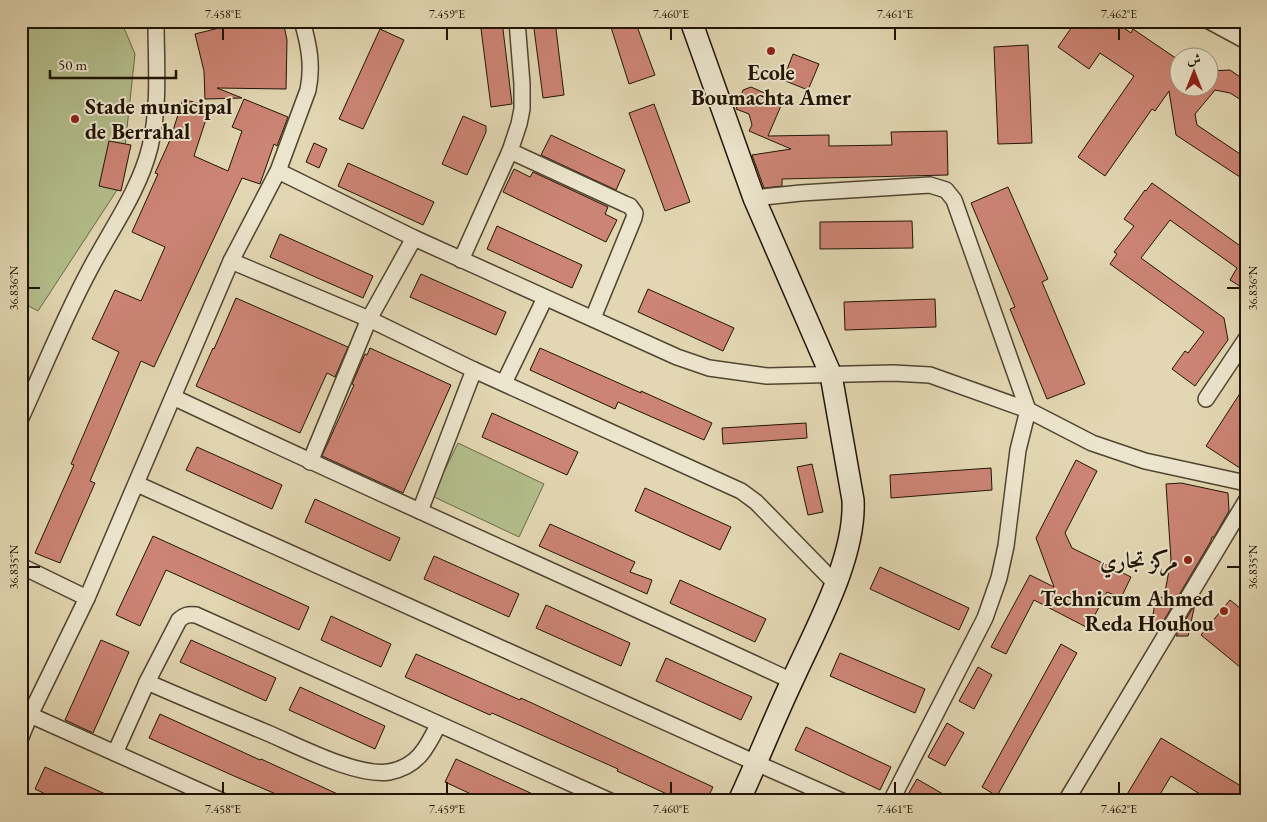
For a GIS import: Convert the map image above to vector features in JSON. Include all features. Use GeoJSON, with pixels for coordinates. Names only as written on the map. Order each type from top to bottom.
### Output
{"type":"FeatureCollection","features":[{"type":"Feature","properties":{"kind":"main road"},"geometry":{"type":"LineString","coordinates":[[691,21],[754,198],[831,375],[854,514],[836,584],[739,801]]}},
{"type":"Feature","properties":{"kind":"street"},"geometry":{"type":"LineString","coordinates":[[21,418],[88,273],[140,174],[150,147],[157,92],[156,21]]}},
{"type":"Feature","properties":{"kind":"street"},"geometry":{"type":"LineString","coordinates":[[21,737],[87,598],[231,261],[278,171],[311,77],[308,40],[302,21]]}},
{"type":"Feature","properties":{"kind":"street"},"geometry":{"type":"LineString","coordinates":[[461,260],[510,151],[519,124],[522,108],[517,21]]}},
{"type":"Feature","properties":{"kind":"street"},"geometry":{"type":"LineString","coordinates":[[1209,21],[1246,41]]}},
{"type":"Feature","properties":{"kind":"street"},"geometry":{"type":"LineString","coordinates":[[510,151],[625,204],[633,209],[635,213],[592,318]]}},
{"type":"Feature","properties":{"kind":"street"},"geometry":{"type":"LineString","coordinates":[[278,171],[461,260],[677,357],[709,368],[767,376],[893,373],[930,375],[1028,410],[1092,443],[1144,461],[1246,483]]}},
{"type":"Feature","properties":{"kind":"street"},"geometry":{"type":"LineString","coordinates":[[754,198],[801,193],[930,185],[946,190],[954,200],[1028,410],[1018,450],[1006,546],[999,578],[985,618],[890,801]]}},
{"type":"Feature","properties":{"kind":"street"},"geometry":{"type":"LineString","coordinates":[[310,462],[368,319],[414,238]]}},
{"type":"Feature","properties":{"kind":"street"},"geometry":{"type":"LineString","coordinates":[[231,261],[368,319],[474,370],[741,491],[756,502],[836,584]]}},
{"type":"Feature","properties":{"kind":"street"},"geometry":{"type":"LineString","coordinates":[[504,383],[545,298]]}},
{"type":"Feature","properties":{"kind":"street"},"geometry":{"type":"LineString","coordinates":[[1206,399],[1246,339]]}},
{"type":"Feature","properties":{"kind":"street"},"geometry":{"type":"LineString","coordinates":[[420,511],[474,370]]}},
{"type":"Feature","properties":{"kind":"street"},"geometry":{"type":"LineString","coordinates":[[173,397],[310,462],[592,588],[792,681]]}},
{"type":"Feature","properties":{"kind":"street"},"geometry":{"type":"LineString","coordinates":[[137,484],[756,764],[842,801]]}},
{"type":"Feature","properties":{"kind":"street"},"geometry":{"type":"LineString","coordinates":[[1066,801],[1246,501]]}},
{"type":"Feature","properties":{"kind":"street"},"geometry":{"type":"LineString","coordinates":[[21,566],[87,598]]}},
{"type":"Feature","properties":{"kind":"street"},"geometry":{"type":"LineString","coordinates":[[115,753],[147,682],[179,620],[190,614],[196,615],[610,801]]}},
{"type":"Feature","properties":{"kind":"street"},"geometry":{"type":"LineString","coordinates":[[147,682],[325,757],[364,771],[376,773],[388,772],[411,764],[428,746],[438,725]]}},
{"type":"Feature","properties":{"kind":"street"},"geometry":{"type":"LineString","coordinates":[[30,715],[222,801]]}},
{"type":"Feature","properties":{"kind":"green space","name":"Stade municipal de Berrahal"},"geometry":{"type":"Polygon","coordinates":[[[21,21],[121,21],[135,54],[121,184],[38,311],[21,302],[21,21]]]}},
{"type":"Feature","properties":{"kind":"green space"},"geometry":{"type":"Polygon","coordinates":[[[458,443],[544,484],[519,537],[432,496],[458,443]]]}},
{"type":"Feature","properties":{"kind":"building"},"geometry":{"type":"Polygon","coordinates":[[[247,21],[283,21],[287,40],[286,89],[217,88],[242,98],[205,99],[204,71],[195,34],[247,21]]]}},
{"type":"Feature","properties":{"kind":"building"},"geometry":{"type":"Polygon","coordinates":[[[480,21],[502,21],[512,104],[491,107],[480,21]]]}},
{"type":"Feature","properties":{"kind":"building"},"geometry":{"type":"Polygon","coordinates":[[[533,21],[555,21],[564,95],[543,98],[533,21]]]}},
{"type":"Feature","properties":{"kind":"building"},"geometry":{"type":"Polygon","coordinates":[[[609,21],[635,21],[655,75],[629,84],[609,21]]]}},
{"type":"Feature","properties":{"kind":"building"},"geometry":{"type":"Polygon","coordinates":[[[1076,21],[1114,21],[1131,33],[1133,29],[1170,54],[1170,97],[1169,91],[1155,111],[1152,109],[1105,176],[1078,157],[1134,76],[1100,53],[1089,69],[1058,47],[1076,21]]]}},
{"type":"Feature","properties":{"kind":"building"},"geometry":{"type":"Polygon","coordinates":[[[380,29],[404,40],[363,129],[339,119],[380,29]]]}},
{"type":"Feature","properties":{"kind":"building"},"geometry":{"type":"Polygon","coordinates":[[[1028,45],[1032,143],[998,144],[994,47],[1028,45]]]}},
{"type":"Feature","properties":{"kind":"building"},"geometry":{"type":"Polygon","coordinates":[[[793,54],[819,64],[808,90],[783,80],[793,54]]]}},
{"type":"Feature","properties":{"kind":"building"},"geometry":{"type":"Polygon","coordinates":[[[1220,70],[1230,70],[1246,81],[1246,103],[1230,93],[1220,91],[1220,70]]]}},
{"type":"Feature","properties":{"kind":"building"},"geometry":{"type":"Polygon","coordinates":[[[751,87],[783,101],[768,136],[829,135],[829,146],[892,145],[891,132],[947,131],[948,175],[782,179],[782,186],[764,188],[752,155],[791,149],[749,131],[752,125],[749,114],[736,109],[743,90],[751,87]]]}},
{"type":"Feature","properties":{"kind":"building"},"geometry":{"type":"Polygon","coordinates":[[[1170,98],[1208,98],[1195,114],[1197,125],[1246,158],[1246,181],[1176,135],[1170,98]]]}},
{"type":"Feature","properties":{"kind":"building"},"geometry":{"type":"Polygon","coordinates":[[[183,99],[210,107],[194,156],[228,171],[242,131],[232,127],[244,99],[288,117],[277,146],[274,144],[260,184],[242,178],[154,367],[141,361],[90,481],[95,483],[60,563],[35,553],[74,465],[71,464],[119,352],[92,339],[115,290],[141,301],[165,247],[132,232],[158,174],[155,173],[170,140],[183,99]]]}},
{"type":"Feature","properties":{"kind":"building"},"geometry":{"type":"Polygon","coordinates":[[[654,104],[690,202],[665,211],[629,113],[654,104]]]}},
{"type":"Feature","properties":{"kind":"building"},"geometry":{"type":"Polygon","coordinates":[[[463,116],[486,126],[486,132],[467,175],[442,164],[463,116]]]}},
{"type":"Feature","properties":{"kind":"building"},"geometry":{"type":"Polygon","coordinates":[[[551,135],[625,170],[616,190],[541,155],[551,135]]]}},
{"type":"Feature","properties":{"kind":"building"},"geometry":{"type":"Polygon","coordinates":[[[109,141],[131,145],[121,191],[99,186],[109,141]]]}},
{"type":"Feature","properties":{"kind":"building"},"geometry":{"type":"Polygon","coordinates":[[[314,143],[327,149],[319,168],[306,162],[314,143]]]}},
{"type":"Feature","properties":{"kind":"building"},"geometry":{"type":"Polygon","coordinates":[[[348,163],[434,202],[423,225],[338,186],[348,163]]]}},
{"type":"Feature","properties":{"kind":"building"},"geometry":{"type":"Polygon","coordinates":[[[514,169],[530,177],[533,172],[608,207],[605,214],[617,220],[606,242],[503,192],[514,169]]]}},
{"type":"Feature","properties":{"kind":"building"},"geometry":{"type":"Polygon","coordinates":[[[1152,183],[1246,250],[1246,290],[1230,280],[1237,268],[1170,220],[1141,258],[1224,318],[1228,340],[1195,386],[1172,369],[1185,351],[1188,353],[1204,332],[1110,264],[1117,254],[1114,252],[1134,226],[1124,219],[1152,183]]]}},
{"type":"Feature","properties":{"kind":"building"},"geometry":{"type":"Polygon","coordinates":[[[1008,187],[1048,279],[1042,282],[1085,384],[1047,399],[1010,309],[1015,307],[971,203],[1008,187]]]}},
{"type":"Feature","properties":{"kind":"building"},"geometry":{"type":"Polygon","coordinates":[[[912,221],[913,248],[820,249],[820,222],[912,221]]]}},
{"type":"Feature","properties":{"kind":"building"},"geometry":{"type":"Polygon","coordinates":[[[497,226],[582,265],[572,288],[487,249],[497,226]]]}},
{"type":"Feature","properties":{"kind":"building"},"geometry":{"type":"Polygon","coordinates":[[[280,234],[373,276],[363,298],[270,257],[280,234]]]}},
{"type":"Feature","properties":{"kind":"building"},"geometry":{"type":"Polygon","coordinates":[[[421,274],[506,312],[496,335],[410,297],[421,274]]]}},
{"type":"Feature","properties":{"kind":"building"},"geometry":{"type":"Polygon","coordinates":[[[648,289],[734,328],[723,351],[638,312],[648,289]]]}},
{"type":"Feature","properties":{"kind":"building"},"geometry":{"type":"Polygon","coordinates":[[[236,298],[348,347],[335,377],[327,373],[300,433],[196,386],[236,298]]]}},
{"type":"Feature","properties":{"kind":"building"},"geometry":{"type":"Polygon","coordinates":[[[935,299],[936,327],[845,330],[844,302],[935,299]]]}},
{"type":"Feature","properties":{"kind":"building"},"geometry":{"type":"Polygon","coordinates":[[[370,348],[451,385],[403,493],[322,456],[354,385],[352,384],[365,354],[367,355],[370,348]]]}},
{"type":"Feature","properties":{"kind":"building"},"geometry":{"type":"Polygon","coordinates":[[[540,348],[712,423],[704,440],[618,402],[615,409],[530,370],[540,348]]]}},
{"type":"Feature","properties":{"kind":"building"},"geometry":{"type":"Polygon","coordinates":[[[1246,384],[1246,472],[1206,446],[1246,384]]]}},
{"type":"Feature","properties":{"kind":"building"},"geometry":{"type":"Polygon","coordinates":[[[492,413],[578,452],[567,475],[482,437],[492,413]]]}},
{"type":"Feature","properties":{"kind":"building"},"geometry":{"type":"Polygon","coordinates":[[[806,423],[807,438],[723,444],[722,428],[806,423]]]}},
{"type":"Feature","properties":{"kind":"building"},"geometry":{"type":"Polygon","coordinates":[[[197,447],[282,485],[272,509],[186,470],[197,447]]]}},
{"type":"Feature","properties":{"kind":"building"},"geometry":{"type":"Polygon","coordinates":[[[1076,460],[1097,471],[1065,533],[1072,548],[1131,577],[1121,598],[1107,592],[1088,628],[1034,600],[1006,654],[991,647],[1030,575],[1054,587],[1036,538],[1076,460]]]}},
{"type":"Feature","properties":{"kind":"building"},"geometry":{"type":"Polygon","coordinates":[[[812,464],[823,512],[808,515],[797,467],[812,464]]]}},
{"type":"Feature","properties":{"kind":"building"},"geometry":{"type":"Polygon","coordinates":[[[991,468],[992,490],[891,498],[890,475],[991,468]]]}},
{"type":"Feature","properties":{"kind":"building","name":"مركز تجاري"},"geometry":{"type":"Polygon","coordinates":[[[1181,483],[1228,493],[1229,511],[1157,632],[1152,631],[1156,598],[1164,597],[1171,560],[1166,484],[1181,483]]]}},
{"type":"Feature","properties":{"kind":"building"},"geometry":{"type":"Polygon","coordinates":[[[645,488],[731,527],[720,550],[635,511],[645,488]]]}},
{"type":"Feature","properties":{"kind":"building"},"geometry":{"type":"Polygon","coordinates":[[[315,499],[400,538],[390,561],[305,522],[315,499]]]}},
{"type":"Feature","properties":{"kind":"building"},"geometry":{"type":"Polygon","coordinates":[[[550,524],[635,562],[630,572],[652,580],[647,594],[539,546],[550,524]]]}},
{"type":"Feature","properties":{"kind":"building"},"geometry":{"type":"Polygon","coordinates":[[[153,536],[309,607],[299,630],[166,570],[140,626],[116,615],[153,536]]]}},
{"type":"Feature","properties":{"kind":"building"},"geometry":{"type":"Polygon","coordinates":[[[434,556],[519,594],[509,617],[424,579],[434,556]]]}},
{"type":"Feature","properties":{"kind":"building"},"geometry":{"type":"Polygon","coordinates":[[[880,567],[969,608],[959,630],[870,589],[880,567]]]}},
{"type":"Feature","properties":{"kind":"building"},"geometry":{"type":"Polygon","coordinates":[[[680,580],[766,619],[755,642],[670,603],[680,580]]]}},
{"type":"Feature","properties":{"kind":"building"},"geometry":{"type":"Polygon","coordinates":[[[1230,600],[1246,613],[1246,672],[1201,635],[1230,600]]]}},
{"type":"Feature","properties":{"kind":"building"},"geometry":{"type":"Polygon","coordinates":[[[1195,604],[1188,636],[1176,636],[1195,604]]]}},
{"type":"Feature","properties":{"kind":"building"},"geometry":{"type":"Polygon","coordinates":[[[546,605],[630,643],[621,666],[536,628],[546,605]]]}},
{"type":"Feature","properties":{"kind":"building"},"geometry":{"type":"Polygon","coordinates":[[[331,616],[391,644],[381,667],[321,640],[331,616]]]}},
{"type":"Feature","properties":{"kind":"building"},"geometry":{"type":"Polygon","coordinates":[[[101,640],[129,652],[93,733],[65,720],[101,640]]]}},
{"type":"Feature","properties":{"kind":"building"},"geometry":{"type":"Polygon","coordinates":[[[191,640],[276,678],[266,701],[180,662],[191,640]]]}},
{"type":"Feature","properties":{"kind":"building"},"geometry":{"type":"Polygon","coordinates":[[[1061,644],[1077,653],[997,796],[982,787],[1061,644]]]}},
{"type":"Feature","properties":{"kind":"building"},"geometry":{"type":"Polygon","coordinates":[[[840,653],[925,689],[915,713],[830,676],[840,653]]]}},
{"type":"Feature","properties":{"kind":"building"},"geometry":{"type":"Polygon","coordinates":[[[416,654],[520,700],[521,698],[713,787],[706,801],[682,801],[617,771],[618,769],[405,677],[416,654]]]}},
{"type":"Feature","properties":{"kind":"building"},"geometry":{"type":"Polygon","coordinates":[[[666,658],[752,697],[741,720],[656,681],[666,658]]]}},
{"type":"Feature","properties":{"kind":"building"},"geometry":{"type":"Polygon","coordinates":[[[978,667],[992,675],[974,709],[959,701],[978,667]]]}},
{"type":"Feature","properties":{"kind":"building"},"geometry":{"type":"Polygon","coordinates":[[[300,687],[385,726],[375,749],[289,710],[300,687]]]}},
{"type":"Feature","properties":{"kind":"building"},"geometry":{"type":"Polygon","coordinates":[[[160,714],[353,801],[292,801],[149,738],[160,714]]]}},
{"type":"Feature","properties":{"kind":"building"},"geometry":{"type":"Polygon","coordinates":[[[947,723],[964,733],[945,766],[928,757],[947,723]]]}},
{"type":"Feature","properties":{"kind":"building"},"geometry":{"type":"Polygon","coordinates":[[[806,727],[891,767],[880,790],[795,750],[806,727]]]}},
{"type":"Feature","properties":{"kind":"building"},"geometry":{"type":"Polygon","coordinates":[[[1161,738],[1246,789],[1246,801],[1211,801],[1171,776],[1156,801],[1123,801],[1161,738]]]}},
{"type":"Feature","properties":{"kind":"building"},"geometry":{"type":"Polygon","coordinates":[[[456,759],[548,801],[486,801],[445,782],[456,759]]]}},
{"type":"Feature","properties":{"kind":"building"},"geometry":{"type":"Polygon","coordinates":[[[45,767],[121,801],[60,801],[35,789],[45,767]]]}},
{"type":"Feature","properties":{"kind":"building"},"geometry":{"type":"Polygon","coordinates":[[[917,779],[955,801],[917,801],[907,796],[917,779]]]}},
{"type":"Feature","properties":{"kind":"place","name":"Ecole Boumachta Amer"},"geometry":{"type":"Point","coordinates":[771,51]}},
{"type":"Feature","properties":{"kind":"place","name":"Stade municipal de Berrahal"},"geometry":{"type":"Point","coordinates":[75,119]}},
{"type":"Feature","properties":{"kind":"place","name":"مركز تجاري"},"geometry":{"type":"Point","coordinates":[1188,560]}},
{"type":"Feature","properties":{"kind":"place","name":"Technicum Ahmed Reda Houhou"},"geometry":{"type":"Point","coordinates":[1224,611]}}]}
